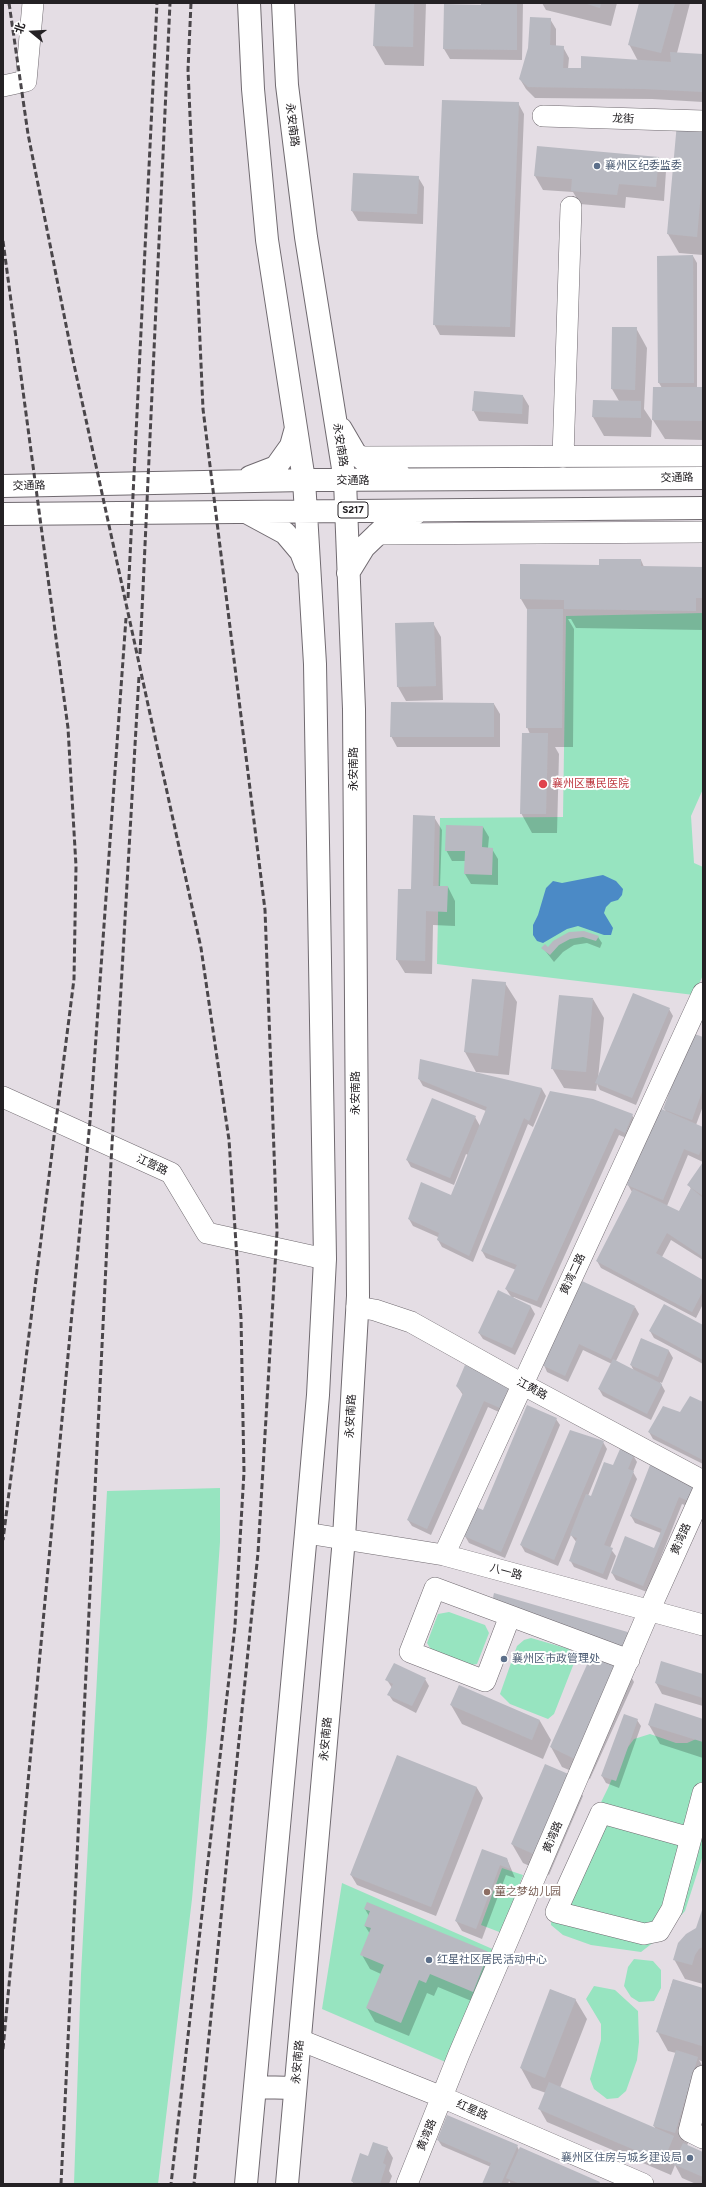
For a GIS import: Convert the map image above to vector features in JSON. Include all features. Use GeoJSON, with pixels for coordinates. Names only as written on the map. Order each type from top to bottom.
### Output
{"type":"FeatureCollection","features":[{"type":"Feature","properties":{"kind":"main road"},"geometry":{"type":"LineString","coordinates":[[246,2184],[318,1395],[325,1259],[315,664],[304,511],[304,480],[267,240],[253,89],[249,3]]}},
{"type":"Feature","properties":{"kind":"main road","name":"永安南路"},"geometry":{"type":"LineString","coordinates":[[283,3],[287,85],[305,230],[346,481],[345,510],[354,709],[357,1307],[344,1538],[287,2184]]}},
{"type":"Feature","properties":{"kind":"main road"},"geometry":{"type":"LineString","coordinates":[[336,420],[355,453],[375,469],[426,480]]}},
{"type":"Feature","properties":{"kind":"main road"},"geometry":{"type":"LineString","coordinates":[[239,482],[276,467],[291,446],[296,428]]}},
{"type":"Feature","properties":{"kind":"main road","name":"交通路"},"geometry":{"type":"LineString","coordinates":[[3,486],[304,480],[346,481],[703,478]]}},
{"type":"Feature","properties":{"kind":"main road","name":"S217"},"geometry":{"type":"LineString","coordinates":[[3,514],[703,508]]}},
{"type":"Feature","properties":{"kind":"main road"},"geometry":{"type":"LineString","coordinates":[[348,574],[364,547],[387,524],[427,510]]}},
{"type":"Feature","properties":{"kind":"main road"},"geometry":{"type":"LineString","coordinates":[[245,511],[285,533],[301,552],[309,572]]}},
{"type":"Feature","properties":{"kind":"main road"},"geometry":{"type":"LineString","coordinates":[[255,2087],[295,2088]]}},
{"type":"Feature","properties":{"kind":"street"},"geometry":{"type":"LineString","coordinates":[[3,86],[26,82],[33,3]]}},
{"type":"Feature","properties":{"kind":"street","name":"龙街"},"geometry":{"type":"LineString","coordinates":[[543,116],[703,122]]}},
{"type":"Feature","properties":{"kind":"street"},"geometry":{"type":"LineString","coordinates":[[562,457],[571,207]]}},
{"type":"Feature","properties":{"kind":"street"},"geometry":{"type":"LineString","coordinates":[[361,457],[703,456]]}},
{"type":"Feature","properties":{"kind":"street"},"geometry":{"type":"LineString","coordinates":[[377,534],[703,532]]}},
{"type":"Feature","properties":{"kind":"street","name":"黄湾二路"},"geometry":{"type":"LineString","coordinates":[[444,1555],[703,993]]}},
{"type":"Feature","properties":{"kind":"street","name":"江营路"},"geometry":{"type":"LineString","coordinates":[[3,1097],[171,1173],[207,1233],[325,1259]]}},
{"type":"Feature","properties":{"kind":"street","name":"江黄路"},"geometry":{"type":"LineString","coordinates":[[357,1307],[375,1310],[412,1322],[522,1384],[703,1481]]}},
{"type":"Feature","properties":{"kind":"street","name":"黄湾路"},"geometry":{"type":"LineString","coordinates":[[407,2184],[442,2097],[649,1611],[703,1492]]}},
{"type":"Feature","properties":{"kind":"street","name":"八一路"},"geometry":{"type":"LineString","coordinates":[[306,1533],[444,1555],[703,1625]]}},
{"type":"Feature","properties":{"kind":"street"},"geometry":{"type":"LineString","coordinates":[[510,1616],[486,1681],[410,1652],[435,1588],[629,1660]]}},
{"type":"Feature","properties":{"kind":"street"},"geometry":{"type":"LineString","coordinates":[[691,1838],[601,1813],[556,1912],[644,1934],[659,1931],[672,1909],[691,1838],[703,1793]]}},
{"type":"Feature","properties":{"kind":"street","name":"红星路"},"geometry":{"type":"LineString","coordinates":[[300,2040],[442,2097],[643,2184]]}},
{"type":"Feature","properties":{"kind":"street"},"geometry":{"type":"LineString","coordinates":[[703,2076],[689,2131],[703,2138]]}},
{"type":"Feature","properties":{"kind":"green space"},"geometry":{"type":"Polygon","coordinates":[[[703,613],[703,789],[691,816],[694,863],[703,867],[703,975],[694,995],[437,964],[440,818],[563,817],[566,616],[703,613]]]}},
{"type":"Feature","properties":{"kind":"green space"},"geometry":{"type":"Polygon","coordinates":[[[220,1488],[220,1542],[207,1727],[192,1899],[158,2184],[74,2184],[81,1974],[107,1491],[220,1488]]]}},
{"type":"Feature","properties":{"kind":"green space"},"geometry":{"type":"Polygon","coordinates":[[[449,1612],[485,1625],[489,1633],[477,1664],[471,1665],[432,1651],[427,1643],[438,1614],[449,1612]]]}},
{"type":"Feature","properties":{"kind":"green space"},"geometry":{"type":"Polygon","coordinates":[[[531,1638],[569,1649],[576,1658],[554,1714],[548,1719],[510,1704],[500,1694],[517,1646],[524,1640],[531,1638]]]}},
{"type":"Feature","properties":{"kind":"green space"},"geometry":{"type":"Polygon","coordinates":[[[650,1734],[676,1743],[687,1743],[703,1736],[703,1855],[685,1911],[663,1935],[641,1952],[591,1945],[563,1935],[551,1925],[552,1902],[608,1788],[622,1755],[634,1739],[650,1734]]]}},
{"type":"Feature","properties":{"kind":"green space"},"geometry":{"type":"Polygon","coordinates":[[[502,1868],[523,1875],[502,1933],[481,1925],[502,1868]]]}},
{"type":"Feature","properties":{"kind":"green space"},"geometry":{"type":"Polygon","coordinates":[[[342,1883],[497,1951],[450,2064],[322,2009],[342,1883]]]}},
{"type":"Feature","properties":{"kind":"green space"},"geometry":{"type":"Polygon","coordinates":[[[634,1959],[653,1961],[661,1970],[661,1988],[654,2001],[639,2002],[631,1997],[624,1986],[628,1967],[634,1959]]]}},
{"type":"Feature","properties":{"kind":"green space"},"geometry":{"type":"Polygon","coordinates":[[[594,1986],[615,1990],[638,2011],[639,2042],[637,2060],[626,2091],[618,2098],[607,2099],[594,2089],[590,2079],[601,2040],[601,2024],[586,1999],[594,1986]]]}},
{"type":"Feature","properties":{"kind":"water"},"geometry":{"type":"Polygon","coordinates":[[[603,875],[616,881],[623,889],[622,895],[618,900],[611,902],[606,907],[604,913],[613,928],[611,935],[604,935],[578,926],[567,929],[543,943],[537,941],[533,935],[533,925],[538,915],[546,888],[553,881],[562,883],[603,875]]]}},
{"type":"Feature","properties":{"kind":"building"},"geometry":{"type":"Polygon","coordinates":[[[375,3],[414,3],[413,47],[373,46],[375,3]]]}},
{"type":"Feature","properties":{"kind":"building"},"geometry":{"type":"Polygon","coordinates":[[[481,3],[517,3],[517,50],[443,49],[444,4],[481,5],[481,3]]]}},
{"type":"Feature","properties":{"kind":"building"},"geometry":{"type":"Polygon","coordinates":[[[584,3],[601,3],[600,8],[584,3]]]}},
{"type":"Feature","properties":{"kind":"building"},"geometry":{"type":"Polygon","coordinates":[[[639,3],[675,3],[661,53],[628,45],[639,3]]]}},
{"type":"Feature","properties":{"kind":"building"},"geometry":{"type":"Polygon","coordinates":[[[530,17],[551,18],[550,45],[564,46],[563,68],[581,68],[581,56],[671,62],[670,52],[703,54],[703,92],[645,89],[528,87],[519,79],[528,48],[530,17]]]}},
{"type":"Feature","properties":{"kind":"building"},"geometry":{"type":"Polygon","coordinates":[[[442,100],[519,102],[510,327],[433,325],[442,100]]]}},
{"type":"Feature","properties":{"kind":"building"},"geometry":{"type":"Polygon","coordinates":[[[677,123],[703,125],[703,169],[697,237],[667,234],[677,123]]]}},
{"type":"Feature","properties":{"kind":"building","name":"襄州区纪委监委"},"geometry":{"type":"Polygon","coordinates":[[[537,146],[659,157],[656,187],[619,184],[617,195],[571,191],[572,179],[534,176],[537,146]]]}},
{"type":"Feature","properties":{"kind":"building"},"geometry":{"type":"Polygon","coordinates":[[[353,173],[419,176],[417,214],[351,211],[353,173]]]}},
{"type":"Feature","properties":{"kind":"building"},"geometry":{"type":"Polygon","coordinates":[[[693,255],[694,383],[658,383],[657,256],[693,255]]]}},
{"type":"Feature","properties":{"kind":"building"},"geometry":{"type":"Polygon","coordinates":[[[612,327],[637,327],[635,390],[611,389],[612,327]]]}},
{"type":"Feature","properties":{"kind":"building"},"geometry":{"type":"Polygon","coordinates":[[[653,387],[703,387],[703,421],[652,420],[653,387]]]}},
{"type":"Feature","properties":{"kind":"building"},"geometry":{"type":"Polygon","coordinates":[[[474,391],[523,395],[522,414],[472,411],[474,391]]]}},
{"type":"Feature","properties":{"kind":"building"},"geometry":{"type":"Polygon","coordinates":[[[593,400],[641,401],[641,418],[592,417],[593,400]]]}},
{"type":"Feature","properties":{"kind":"building"},"geometry":{"type":"Polygon","coordinates":[[[599,559],[641,559],[641,566],[703,567],[703,598],[696,598],[696,611],[564,609],[564,600],[520,599],[520,564],[599,565],[599,559]]]}},
{"type":"Feature","properties":{"kind":"building"},"geometry":{"type":"Polygon","coordinates":[[[527,609],[563,609],[562,728],[526,728],[527,609]]]}},
{"type":"Feature","properties":{"kind":"building"},"geometry":{"type":"Polygon","coordinates":[[[434,622],[436,686],[397,687],[395,623],[434,622]]]}},
{"type":"Feature","properties":{"kind":"building"},"geometry":{"type":"Polygon","coordinates":[[[391,702],[494,703],[494,737],[390,737],[391,702]]]}},
{"type":"Feature","properties":{"kind":"building"},"geometry":{"type":"Polygon","coordinates":[[[522,733],[548,733],[546,814],[520,814],[522,733]]]}},
{"type":"Feature","properties":{"kind":"building"},"geometry":{"type":"Polygon","coordinates":[[[413,815],[435,816],[433,886],[448,886],[447,912],[426,911],[425,961],[396,960],[398,889],[411,889],[413,815]]]}},
{"type":"Feature","properties":{"kind":"building"},"geometry":{"type":"Polygon","coordinates":[[[446,825],[483,826],[482,847],[493,848],[492,875],[464,874],[465,851],[445,851],[446,825]]]}},
{"type":"Feature","properties":{"kind":"building"},"geometry":{"type":"Polygon","coordinates":[[[584,931],[599,936],[596,941],[583,937],[570,939],[559,945],[550,955],[541,948],[545,944],[548,947],[553,941],[569,932],[584,931]]]}},
{"type":"Feature","properties":{"kind":"building"},"geometry":{"type":"Polygon","coordinates":[[[472,979],[506,982],[498,1056],[464,1052],[472,979]]]}},
{"type":"Feature","properties":{"kind":"building"},"geometry":{"type":"Polygon","coordinates":[[[633,993],[670,1008],[632,1098],[595,1083],[633,993]]]}},
{"type":"Feature","properties":{"kind":"building"},"geometry":{"type":"Polygon","coordinates":[[[559,995],[593,998],[586,1072],[551,1069],[559,995]]]}},
{"type":"Feature","properties":{"kind":"building"},"geometry":{"type":"Polygon","coordinates":[[[692,1033],[703,1037],[703,1089],[692,1120],[663,1109],[692,1033]]]}},
{"type":"Feature","properties":{"kind":"building"},"geometry":{"type":"Polygon","coordinates":[[[420,1059],[542,1088],[529,1121],[524,1118],[469,1256],[437,1240],[439,1233],[408,1219],[421,1182],[451,1195],[487,1107],[418,1079],[420,1059]]]}},
{"type":"Feature","properties":{"kind":"building"},"geometry":{"type":"Polygon","coordinates":[[[550,1091],[593,1099],[633,1114],[625,1133],[615,1128],[537,1301],[505,1289],[517,1265],[481,1251],[550,1091]]]}},
{"type":"Feature","properties":{"kind":"building"},"geometry":{"type":"Polygon","coordinates":[[[432,1098],[476,1116],[450,1178],[406,1160],[432,1098]]]}},
{"type":"Feature","properties":{"kind":"building"},"geometry":{"type":"Polygon","coordinates":[[[659,1108],[703,1127],[703,1145],[699,1155],[684,1149],[663,1200],[627,1185],[659,1108]]]}},
{"type":"Feature","properties":{"kind":"building"},"geometry":{"type":"Polygon","coordinates":[[[703,1162],[703,1196],[687,1185],[703,1162]]]}},
{"type":"Feature","properties":{"kind":"building"},"geometry":{"type":"Polygon","coordinates":[[[691,1188],[703,1198],[703,1257],[667,1233],[656,1253],[703,1280],[703,1291],[692,1312],[596,1261],[633,1189],[679,1211],[691,1188]]]}},
{"type":"Feature","properties":{"kind":"building"},"geometry":{"type":"Polygon","coordinates":[[[582,1281],[635,1306],[611,1359],[579,1344],[565,1376],[542,1365],[582,1281]]]}},
{"type":"Feature","properties":{"kind":"building"},"geometry":{"type":"Polygon","coordinates":[[[498,1290],[531,1306],[512,1348],[478,1333],[498,1290]]]}},
{"type":"Feature","properties":{"kind":"building"},"geometry":{"type":"Polygon","coordinates":[[[664,1304],[703,1325],[703,1360],[649,1331],[664,1304]]]}},
{"type":"Feature","properties":{"kind":"building"},"geometry":{"type":"Polygon","coordinates":[[[641,1338],[669,1350],[658,1377],[630,1365],[641,1338]]]}},
{"type":"Feature","properties":{"kind":"building"},"geometry":{"type":"Polygon","coordinates":[[[613,1359],[662,1384],[647,1414],[598,1389],[613,1359]]]}},
{"type":"Feature","properties":{"kind":"building"},"geometry":{"type":"Polygon","coordinates":[[[465,1365],[510,1385],[500,1408],[484,1401],[427,1529],[407,1520],[463,1393],[456,1386],[465,1365]]]}},
{"type":"Feature","properties":{"kind":"building"},"geometry":{"type":"Polygon","coordinates":[[[690,1396],[703,1402],[703,1460],[648,1432],[663,1406],[680,1412],[690,1396]]]}},
{"type":"Feature","properties":{"kind":"building"},"geometry":{"type":"Polygon","coordinates":[[[527,1405],[557,1418],[501,1552],[464,1536],[476,1507],[483,1510],[527,1405]]]}},
{"type":"Feature","properties":{"kind":"building"},"geometry":{"type":"Polygon","coordinates":[[[570,1430],[604,1441],[554,1560],[520,1545],[570,1430]]]}},
{"type":"Feature","properties":{"kind":"building"},"geometry":{"type":"Polygon","coordinates":[[[620,1449],[634,1454],[628,1469],[634,1471],[604,1545],[613,1548],[603,1574],[569,1561],[577,1538],[570,1535],[586,1494],[591,1496],[604,1462],[613,1465],[620,1449]]]}},
{"type":"Feature","properties":{"kind":"building"},"geometry":{"type":"Polygon","coordinates":[[[650,1465],[698,1485],[691,1502],[679,1497],[643,1586],[611,1573],[625,1536],[654,1548],[662,1529],[630,1516],[650,1465]]]}},
{"type":"Feature","properties":{"kind":"building"},"geometry":{"type":"Polygon","coordinates":[[[494,1593],[631,1633],[624,1649],[492,1602],[494,1593]]]}},
{"type":"Feature","properties":{"kind":"building"},"geometry":{"type":"Polygon","coordinates":[[[594,1649],[623,1662],[579,1761],[550,1747],[594,1649]]]}},
{"type":"Feature","properties":{"kind":"building"},"geometry":{"type":"Polygon","coordinates":[[[661,1661],[703,1674],[703,1698],[655,1683],[661,1661]]]}},
{"type":"Feature","properties":{"kind":"building"},"geometry":{"type":"Polygon","coordinates":[[[394,1663],[426,1678],[412,1706],[387,1695],[393,1684],[385,1680],[394,1663]]]}},
{"type":"Feature","properties":{"kind":"building"},"geometry":{"type":"Polygon","coordinates":[[[459,1685],[540,1720],[532,1740],[450,1705],[459,1685]]]}},
{"type":"Feature","properties":{"kind":"building"},"geometry":{"type":"Polygon","coordinates":[[[655,1703],[703,1719],[703,1742],[648,1725],[655,1703]]]}},
{"type":"Feature","properties":{"kind":"building"},"geometry":{"type":"Polygon","coordinates":[[[624,1714],[638,1719],[616,1781],[601,1776],[624,1714]]]}},
{"type":"Feature","properties":{"kind":"building"},"geometry":{"type":"Polygon","coordinates":[[[397,1755],[477,1787],[431,1907],[350,1875],[397,1755]]]}},
{"type":"Feature","properties":{"kind":"building"},"geometry":{"type":"Polygon","coordinates":[[[545,1764],[573,1776],[538,1856],[511,1844],[545,1764]]]}},
{"type":"Feature","properties":{"kind":"building"},"geometry":{"type":"Polygon","coordinates":[[[482,1849],[507,1858],[510,1869],[500,1865],[476,1929],[455,1921],[482,1849]]]}},
{"type":"Feature","properties":{"kind":"building","name":"红星社区居民活动中心"},"geometry":{"type":"Polygon","coordinates":[[[367,1902],[489,1952],[473,1992],[430,1974],[426,1983],[419,1980],[401,2023],[366,2008],[384,1965],[360,1955],[371,1928],[364,1926],[370,1911],[364,1909],[367,1902]]]}},
{"type":"Feature","properties":{"kind":"building"},"geometry":{"type":"Polygon","coordinates":[[[703,1907],[703,1947],[699,1949],[695,1955],[692,1965],[673,1960],[678,1943],[686,1934],[696,1928],[703,1907]]]}},
{"type":"Feature","properties":{"kind":"building"},"geometry":{"type":"Polygon","coordinates":[[[673,1979],[703,1988],[702,2046],[656,2032],[673,1979]]]}},
{"type":"Feature","properties":{"kind":"building"},"geometry":{"type":"Polygon","coordinates":[[[550,1989],[576,1999],[545,2078],[520,2068],[550,1989]]]}},
{"type":"Feature","properties":{"kind":"building"},"geometry":{"type":"Polygon","coordinates":[[[676,2050],[698,2057],[675,2133],[653,2126],[676,2050]]]}},
{"type":"Feature","properties":{"kind":"building"},"geometry":{"type":"Polygon","coordinates":[[[549,2082],[674,2136],[663,2162],[538,2109],[549,2082]]]}},
{"type":"Feature","properties":{"kind":"building"},"geometry":{"type":"Polygon","coordinates":[[[447,2115],[518,2145],[501,2184],[482,2184],[491,2163],[437,2140],[447,2115]]]}},
{"type":"Feature","properties":{"kind":"building"},"geometry":{"type":"Polygon","coordinates":[[[373,2142],[388,2147],[383,2163],[386,2165],[380,2184],[356,2184],[351,2181],[360,2153],[368,2156],[373,2142]]]}},
{"type":"Feature","properties":{"kind":"building","name":"襄州区住房与城乡建设局"},"geometry":{"type":"Polygon","coordinates":[[[683,2143],[703,2152],[703,2177],[673,2164],[683,2143]]]}},
{"type":"Feature","properties":{"kind":"building"},"geometry":{"type":"Polygon","coordinates":[[[520,2147],[600,2182],[599,2184],[520,2184],[506,2178],[520,2147]]]}},
{"type":"Feature","properties":{"kind":"railway"},"geometry":{"type":"LineString","coordinates":[[9,3],[28,134],[73,360],[201,948],[229,1140],[241,1318],[244,1472],[235,1626],[171,2184]]}},
{"type":"Feature","properties":{"kind":"railway"},"geometry":{"type":"LineString","coordinates":[[128,598],[157,3]]}},
{"type":"Feature","properties":{"kind":"railway"},"geometry":{"type":"LineString","coordinates":[[140,654],[170,3]]}},
{"type":"Feature","properties":{"kind":"railway"},"geometry":{"type":"LineString","coordinates":[[191,3],[188,70],[203,409],[265,910],[277,1232],[258,1553],[194,2184]]}},
{"type":"Feature","properties":{"kind":"railway"},"geometry":{"type":"LineString","coordinates":[[3,241],[68,728],[76,866],[74,979],[3,1540]]}},
{"type":"Feature","properties":{"kind":"railway"},"geometry":{"type":"LineString","coordinates":[[3,2049],[90,1121],[126,618]]}},
{"type":"Feature","properties":{"kind":"railway"},"geometry":{"type":"LineString","coordinates":[[61,2184],[111,1162],[139,676]]}},
{"type":"Feature","properties":{"kind":"place","name":"襄州区纪委监委"},"geometry":{"type":"Point","coordinates":[597,166]}},
{"type":"Feature","properties":{"kind":"place","name":"襄州区惠民医院"},"geometry":{"type":"Point","coordinates":[543,784]}},
{"type":"Feature","properties":{"kind":"place","name":"襄州区市政管理处"},"geometry":{"type":"Point","coordinates":[504,1659]}},
{"type":"Feature","properties":{"kind":"place","name":"童之梦幼儿园"},"geometry":{"type":"Point","coordinates":[487,1892]}},
{"type":"Feature","properties":{"kind":"place","name":"红星社区居民活动中心"},"geometry":{"type":"Point","coordinates":[429,1960]}},
{"type":"Feature","properties":{"kind":"place","name":"襄州区住房与城乡建设局"},"geometry":{"type":"Point","coordinates":[690,2158]}}]}
